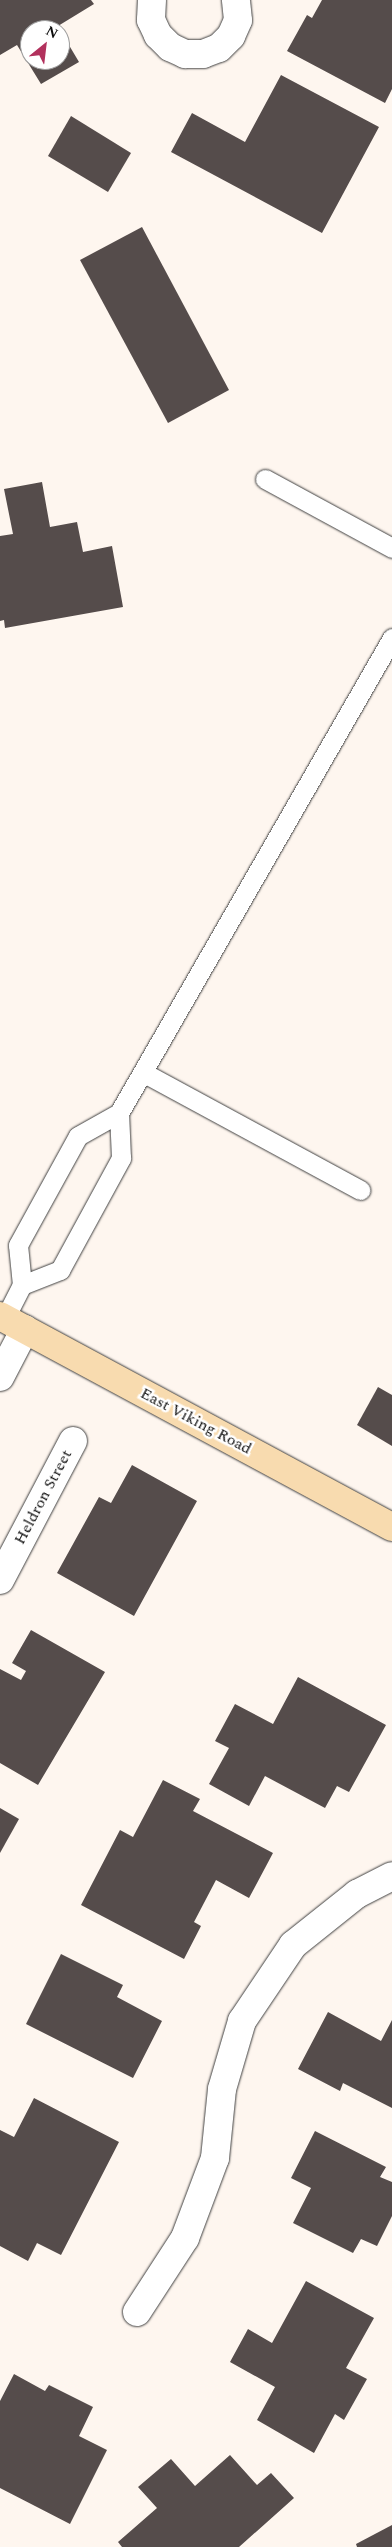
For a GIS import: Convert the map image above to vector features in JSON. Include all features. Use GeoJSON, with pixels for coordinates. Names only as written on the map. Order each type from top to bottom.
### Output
{"type":"FeatureCollection","features":[{"type":"Feature","properties":{"kind":"street"},"geometry":{"type":"LineString","coordinates":[[152,0],[151,20],[158,35],[170,48],[186,54],[203,54],[219,48],[231,36],[238,20],[236,0]]}},
{"type":"Feature","properties":{"kind":"street"},"geometry":{"type":"LineString","coordinates":[[0,1377],[10,1321]]}},
{"type":"Feature","properties":{"kind":"street","name":"East Viking Road"},"geometry":{"type":"LineString","coordinates":[[10,1321],[392,1526]]}},
{"type":"Feature","properties":{"kind":"street","name":"Heldron Street"},"geometry":{"type":"LineString","coordinates":[[0,1580],[73,1441]]}},
{"type":"Feature","properties":{"kind":"street"},"geometry":{"type":"LineString","coordinates":[[137,2312],[185,2238],[215,2158],[222,2089],[242,2021],[293,1944],[357,1894],[392,1876]]}},
{"type":"Feature","properties":{"kind":"lane"},"geometry":{"type":"LineString","coordinates":[[265,479],[392,548]]}},
{"type":"Feature","properties":{"kind":"lane"},"geometry":{"type":"LineString","coordinates":[[10,1321],[22,1285],[18,1245],[78,1136],[119,1113],[144,1073],[392,638]]}},
{"type":"Feature","properties":{"kind":"lane"},"geometry":{"type":"LineString","coordinates":[[144,1073],[360,1190]]}},
{"type":"Feature","properties":{"kind":"lane"},"geometry":{"type":"LineString","coordinates":[[22,1285],[60,1270],[121,1158],[119,1113]]}},
{"type":"Feature","properties":{"kind":"building"},"geometry":{"type":"Polygon","coordinates":[[[0,0],[91,0],[94,4],[68,20],[20,20],[20,50],[17,45],[0,55],[0,0]]]}},
{"type":"Feature","properties":{"kind":"building"},"geometry":{"type":"Polygon","coordinates":[[[322,0],[392,0],[392,89],[385,103],[287,51],[307,15],[312,18],[322,0]]]}},
{"type":"Feature","properties":{"kind":"building"},"geometry":{"type":"Polygon","coordinates":[[[70,47],[79,62],[70,67],[70,47]]]}},
{"type":"Feature","properties":{"kind":"building"},"geometry":{"type":"Polygon","coordinates":[[[32,70],[65,70],[41,84],[32,70]]]}},
{"type":"Feature","properties":{"kind":"building"},"geometry":{"type":"Polygon","coordinates":[[[281,75],[379,127],[322,233],[171,152],[192,113],[245,142],[281,75]]]}},
{"type":"Feature","properties":{"kind":"building"},"geometry":{"type":"Polygon","coordinates":[[[71,116],[131,153],[108,192],[48,156],[71,116]]]}},
{"type":"Feature","properties":{"kind":"building"},"geometry":{"type":"Polygon","coordinates":[[[142,227],[229,390],[168,423],[80,260],[142,227]]]}},
{"type":"Feature","properties":{"kind":"building"},"geometry":{"type":"Polygon","coordinates":[[[42,482],[50,527],[77,522],[83,552],[112,546],[123,607],[5,628],[4,620],[0,621],[0,536],[13,534],[4,489],[42,482]]]}},
{"type":"Feature","properties":{"kind":"building"},"geometry":{"type":"Polygon","coordinates":[[[378,1387],[392,1395],[392,1446],[357,1425],[378,1387]]]}},
{"type":"Feature","properties":{"kind":"building"},"geometry":{"type":"Polygon","coordinates":[[[132,1465],[197,1501],[134,1616],[57,1573],[99,1497],[111,1503],[132,1465]]]}},
{"type":"Feature","properties":{"kind":"building"},"geometry":{"type":"Polygon","coordinates":[[[31,1630],[105,1672],[38,1785],[0,1763],[0,1669],[21,1680],[26,1671],[12,1663],[31,1630]]]}},
{"type":"Feature","properties":{"kind":"building"},"geometry":{"type":"Polygon","coordinates":[[[298,1677],[386,1725],[349,1792],[337,1786],[325,1808],[265,1776],[249,1806],[209,1784],[229,1748],[215,1741],[235,1704],[273,1724],[298,1677]]]}},
{"type":"Feature","properties":{"kind":"building"},"geometry":{"type":"Polygon","coordinates":[[[163,1780],[200,1799],[193,1811],[273,1853],[249,1898],[216,1880],[194,1922],[201,1926],[184,1959],[81,1905],[120,1830],[133,1837],[163,1780]]]}},
{"type":"Feature","properties":{"kind":"building"},"geometry":{"type":"Polygon","coordinates":[[[0,1808],[19,1819],[0,1853],[0,1808]]]}},
{"type":"Feature","properties":{"kind":"building"},"geometry":{"type":"Polygon","coordinates":[[[61,1954],[123,1985],[117,1997],[162,2021],[133,2078],[26,2024],[61,1954]]]}},
{"type":"Feature","properties":{"kind":"building"},"geometry":{"type":"Polygon","coordinates":[[[328,2012],[381,2041],[392,2020],[392,2108],[343,2083],[340,2091],[298,2069],[328,2012]]]}},
{"type":"Feature","properties":{"kind":"building"},"geometry":{"type":"Polygon","coordinates":[[[34,2098],[119,2142],[61,2255],[37,2243],[28,2261],[0,2246],[0,2130],[14,2137],[34,2098]]]}},
{"type":"Feature","properties":{"kind":"building"},"geometry":{"type":"Polygon","coordinates":[[[315,2131],[386,2167],[380,2177],[392,2182],[392,2216],[377,2246],[361,2239],[353,2253],[293,2223],[311,2188],[291,2178],[315,2131]]]}},
{"type":"Feature","properties":{"kind":"building"},"geometry":{"type":"Polygon","coordinates":[[[306,2281],[374,2318],[346,2368],[367,2379],[344,2420],[335,2414],[314,2453],[257,2420],[275,2387],[230,2362],[248,2329],[272,2343],[306,2281]]]}},
{"type":"Feature","properties":{"kind":"building"},"geometry":{"type":"Polygon","coordinates":[[[14,2374],[45,2391],[49,2385],[93,2407],[79,2436],[107,2450],[70,2524],[0,2488],[0,2401],[14,2374]]]}},
{"type":"Feature","properties":{"kind":"building"},"geometry":{"type":"Polygon","coordinates":[[[230,2455],[257,2485],[271,2473],[294,2498],[239,2547],[122,2547],[118,2542],[157,2508],[138,2487],[171,2459],[195,2486],[230,2455]]]}},
{"type":"Feature","properties":{"kind":"building"},"geometry":{"type":"Polygon","coordinates":[[[392,2525],[392,2547],[357,2547],[356,2544],[392,2525]]]}}]}
